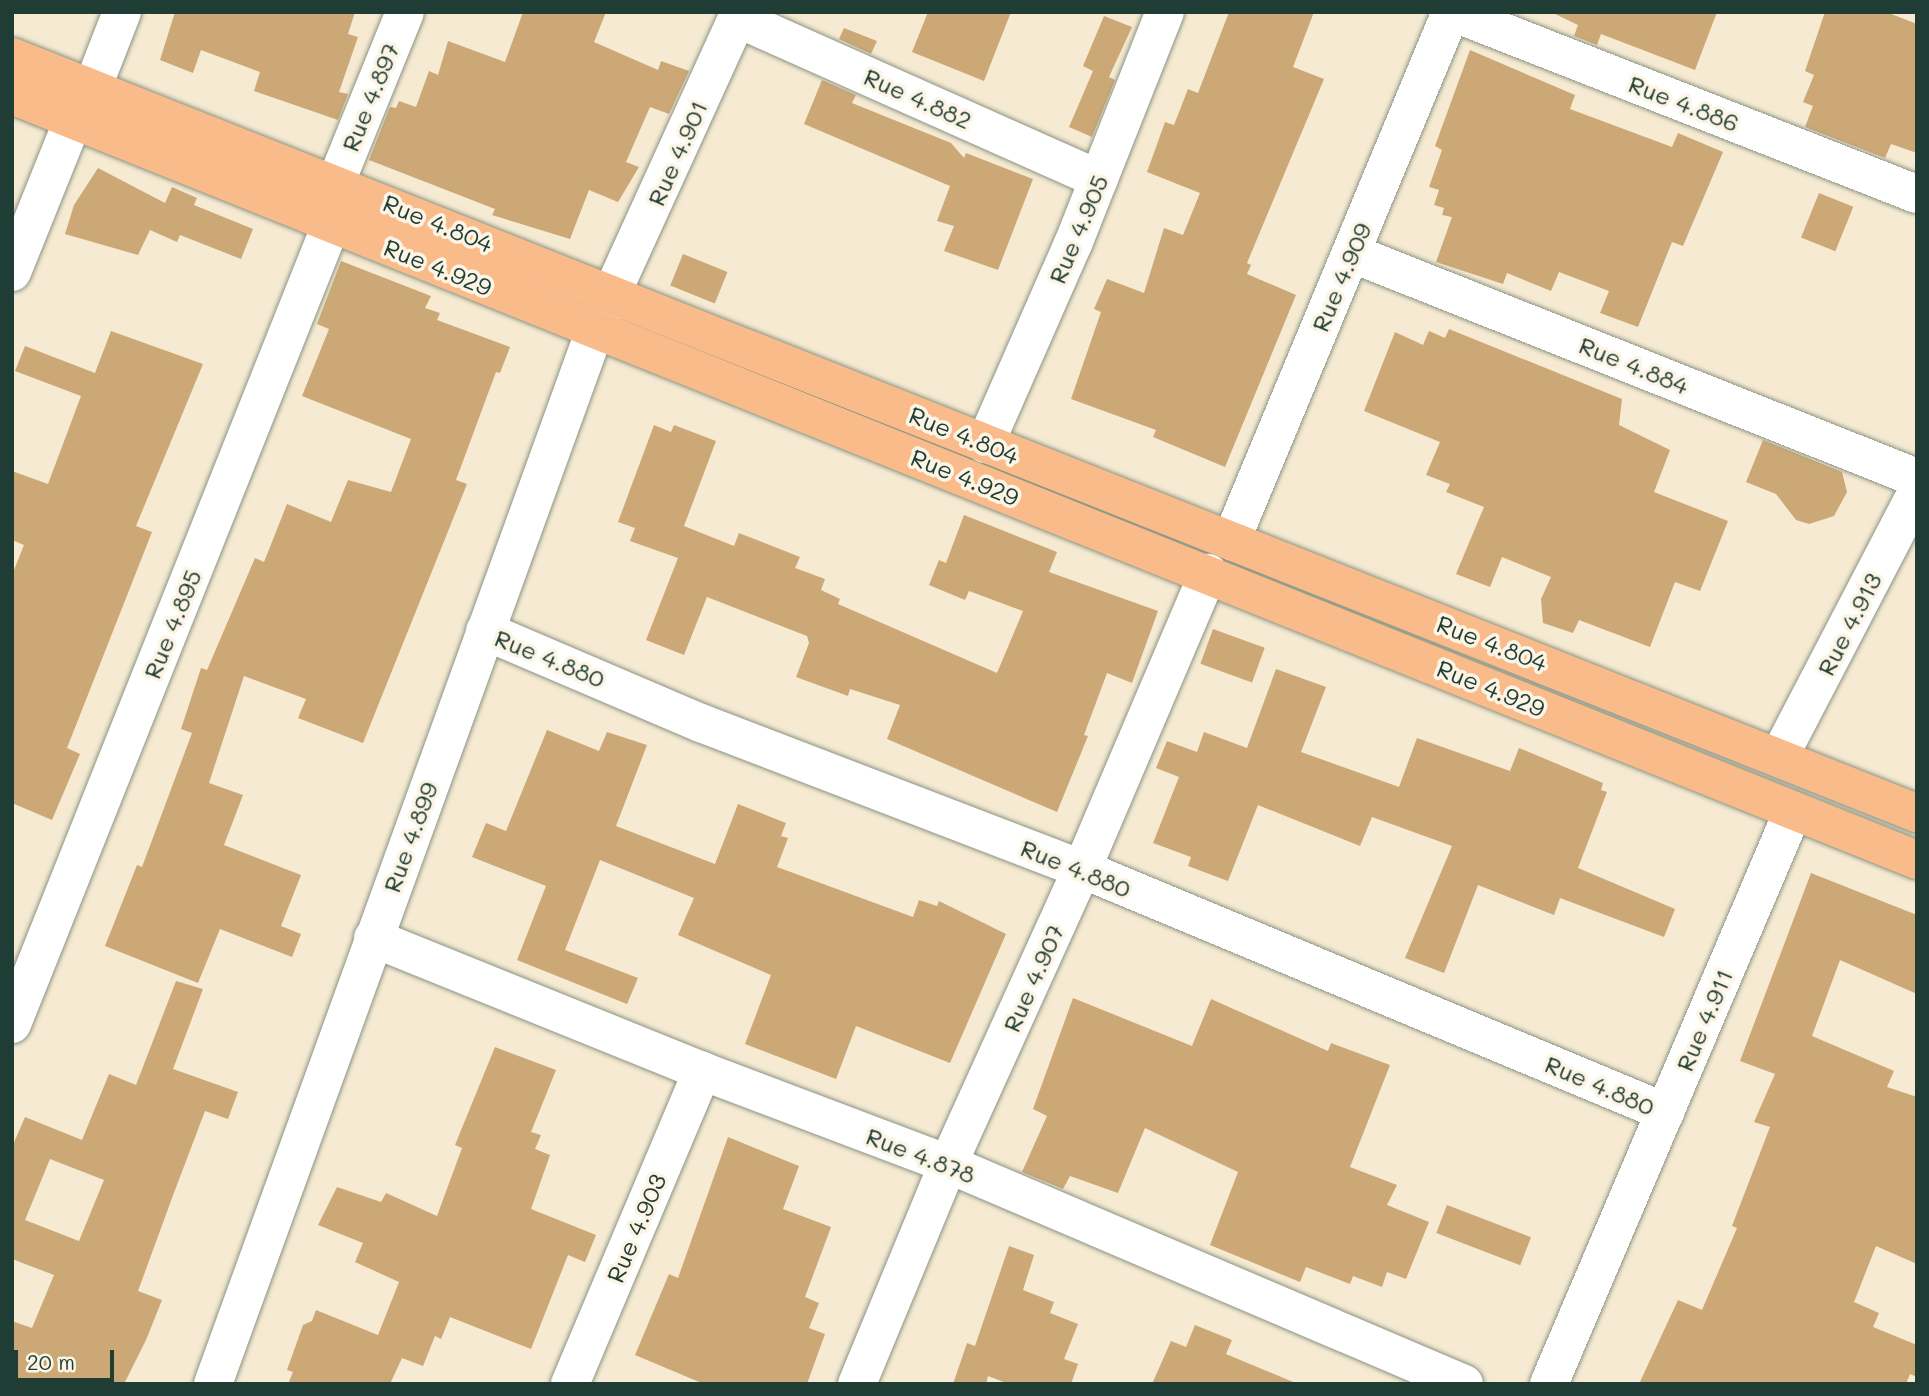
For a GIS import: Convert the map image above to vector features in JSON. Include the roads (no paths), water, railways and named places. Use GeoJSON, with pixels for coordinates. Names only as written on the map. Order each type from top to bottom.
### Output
{"type":"FeatureCollection","features":[{"type":"Feature","properties":{"kind":"main road","name":"Rue 4.804"},"geometry":{"type":"LineString","coordinates":[[12,57],[83,105],[336,182],[985,444],[1780,755],[1917,813]]}},
{"type":"Feature","properties":{"kind":"main road","name":"Rue 4.929"},"geometry":{"type":"LineString","coordinates":[[12,95],[83,105],[331,225],[1208,573],[1917,860]]}},
{"type":"Feature","properties":{"kind":"street"},"geometry":{"type":"LineString","coordinates":[[12,272],[122,12]]}},
{"type":"Feature","properties":{"kind":"street","name":"Rue 4.897"},"geometry":{"type":"LineString","coordinates":[[336,182],[405,12]]}},
{"type":"Feature","properties":{"kind":"street","name":"Rue 4.905"},"geometry":{"type":"LineString","coordinates":[[985,444],[1099,178],[1165,12]]}},
{"type":"Feature","properties":{"kind":"street","name":"Rue 4.886"},"geometry":{"type":"LineString","coordinates":[[1452,12],[1917,194]]}},
{"type":"Feature","properties":{"kind":"street","name":"Rue 4.909"},"geometry":{"type":"LineString","coordinates":[[1231,541],[1452,12]]}},
{"type":"Feature","properties":{"kind":"street","name":"Rue 4.882"},"geometry":{"type":"LineString","coordinates":[[738,15],[1099,178]]}},
{"type":"Feature","properties":{"kind":"street","name":"Rue 4.901"},"geometry":{"type":"LineString","coordinates":[[615,294],[738,15]]}},
{"type":"Feature","properties":{"kind":"street","name":"Rue 4.895"},"geometry":{"type":"LineString","coordinates":[[12,1024],[331,225]]}},
{"type":"Feature","properties":{"kind":"street","name":"Rue 4.884"},"geometry":{"type":"LineString","coordinates":[[1351,253],[1917,478]]}},
{"type":"Feature","properties":{"kind":"street","name":"Rue 4.899"},"geometry":{"type":"LineString","coordinates":[[213,1384],[595,330],[615,294]]}},
{"type":"Feature","properties":{"kind":"street","name":"Rue 4.913"},"geometry":{"type":"LineString","coordinates":[[1780,755],[1917,492]]}},
{"type":"Feature","properties":{"kind":"street","name":"Rue 4.907"},"geometry":{"type":"LineString","coordinates":[[857,1384],[948,1164],[1082,869],[1208,573]]}},
{"type":"Feature","properties":{"kind":"street","name":"Rue 4.880"},"geometry":{"type":"LineString","coordinates":[[485,631],[701,723],[1082,869],[1665,1112]]}},
{"type":"Feature","properties":{"kind":"street","name":"Rue 4.911"},"geometry":{"type":"LineString","coordinates":[[1549,1384],[1793,811]]}},
{"type":"Feature","properties":{"kind":"street","name":"Rue 4.878"},"geometry":{"type":"LineString","coordinates":[[373,938],[702,1071],[948,1164],[1464,1384]]}},
{"type":"Feature","properties":{"kind":"street","name":"Rue 4.903"},"geometry":{"type":"LineString","coordinates":[[570,1384],[702,1071]]}}]}
